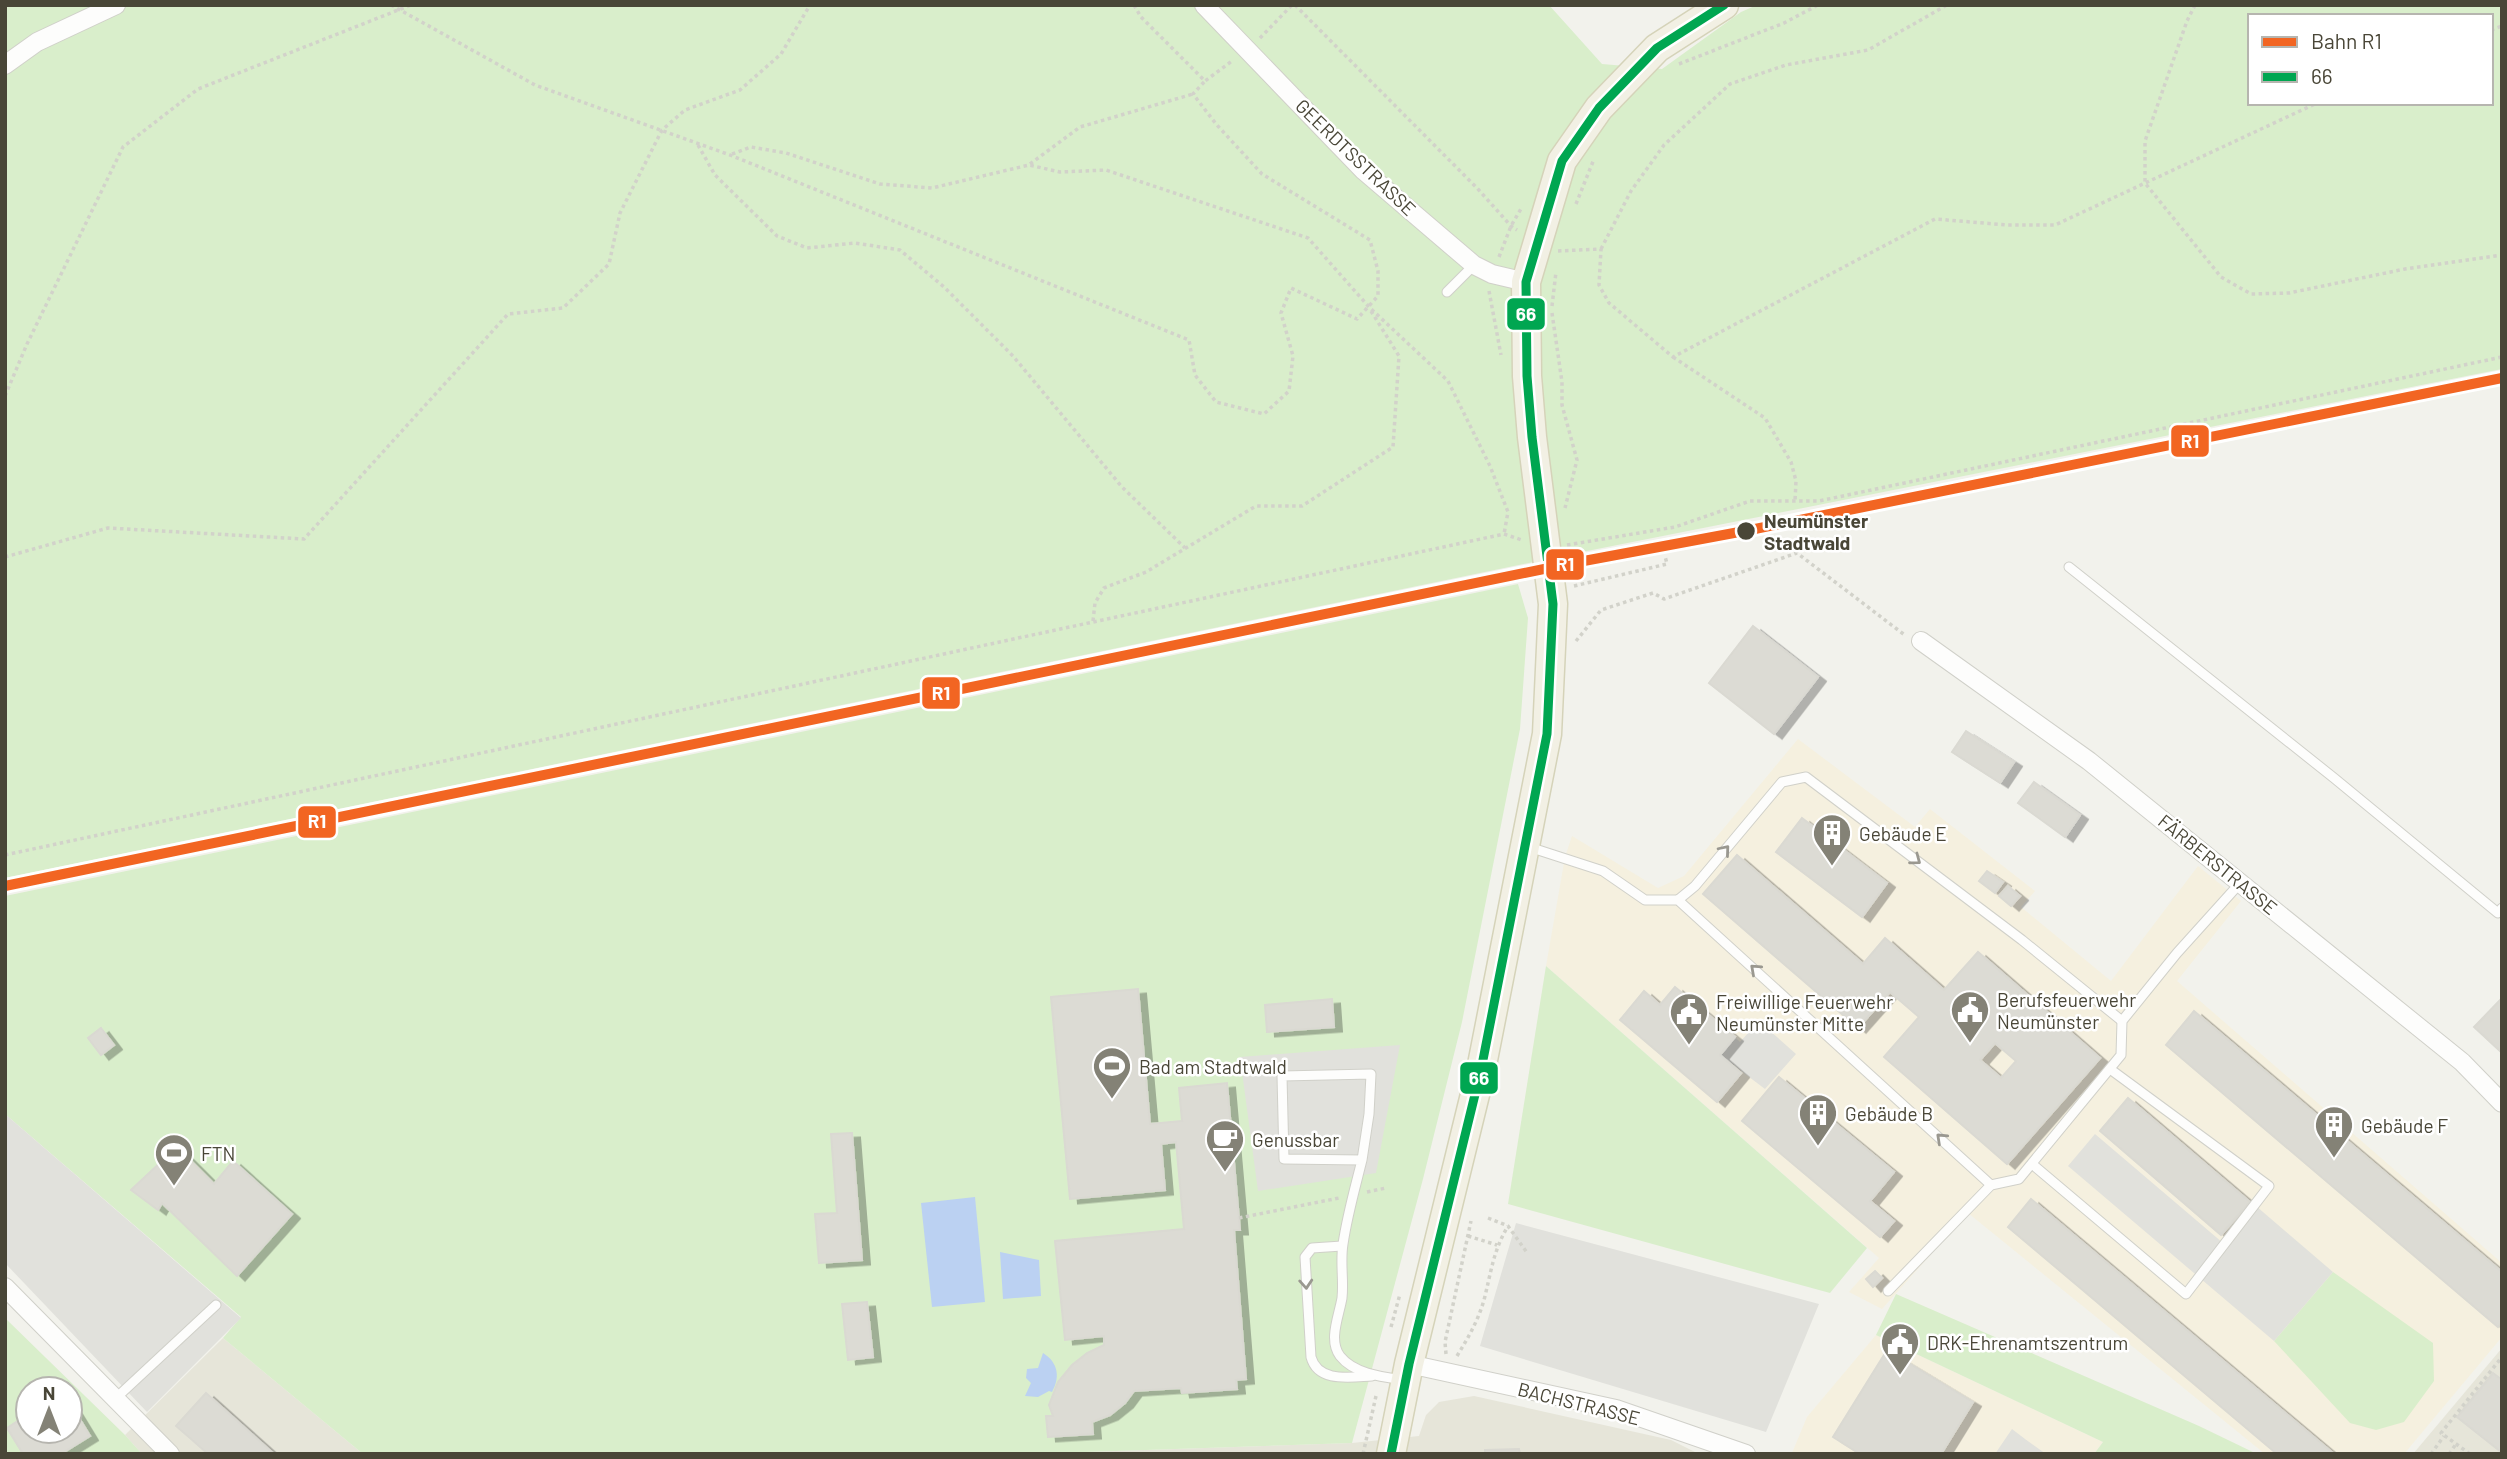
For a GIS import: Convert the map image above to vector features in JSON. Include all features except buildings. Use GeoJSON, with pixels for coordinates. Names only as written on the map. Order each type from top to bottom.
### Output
{"type":"FeatureCollection","features":[{"type":"Feature","properties":{"kind":"main road"},"geometry":{"type":"LineString","coordinates":[[1391,1454],[1399,1373],[1481,1070],[1547,734],[1553,604],[1528,388],[1526,282],[1562,161],[1599,108],[1657,48],[1724,5]]}},
{"type":"Feature","properties":{"kind":"street"},"geometry":{"type":"LineString","coordinates":[[5,65],[37,42],[116,5]]}},
{"type":"Feature","properties":{"kind":"street","name":"GEERDTSSTRASSE"},"geometry":{"type":"LineString","coordinates":[[1204,5],[1364,170],[1474,265],[1492,274],[1526,282]]}},
{"type":"Feature","properties":{"kind":"street","name":"FÄRBERSTRASSE"},"geometry":{"type":"LineString","coordinates":[[1921,641],[2089,761],[2462,1062],[2502,1103]]}},
{"type":"Feature","properties":{"kind":"street"},"geometry":{"type":"LineString","coordinates":[[5,1287],[170,1454]]}},
{"type":"Feature","properties":{"kind":"street","name":"BACHSTRASSE"},"geometry":{"type":"LineString","coordinates":[[1399,1373],[1448,1373],[1616,1409],[1746,1454]]}},
{"type":"Feature","properties":{"kind":"lane"},"geometry":{"type":"LineString","coordinates":[[1447,292],[1474,265]]}},
{"type":"Feature","properties":{"kind":"lane"},"geometry":{"type":"LineString","coordinates":[[2069,567],[2500,913]]}},
{"type":"Feature","properties":{"kind":"lane"},"geometry":{"type":"LineString","coordinates":[[1525,846],[1604,871],[1645,900],[1678,900],[1695,886],[1782,782],[1806,777],[2022,940],[2122,1021]]}},
{"type":"Feature","properties":{"kind":"lane"},"geometry":{"type":"LineString","coordinates":[[1888,1291],[1992,1185],[2019,1179],[2032,1164],[2122,1055],[2122,1021],[2177,953],[2241,882]]}},
{"type":"Feature","properties":{"kind":"lane"},"geometry":{"type":"LineString","coordinates":[[1678,900],[1992,1185]]}},
{"type":"Feature","properties":{"kind":"lane"},"geometry":{"type":"LineString","coordinates":[[2032,1164],[2186,1294],[2269,1186],[2110,1069]]}},
{"type":"Feature","properties":{"kind":"lane"},"geometry":{"type":"LineString","coordinates":[[1362,1160],[1284,1159],[1282,1076],[1371,1074],[1369,1114],[1362,1160],[1342,1246],[1342,1297],[1335,1336],[1337,1351],[1352,1366],[1399,1373]]}},
{"type":"Feature","properties":{"kind":"lane"},"geometry":{"type":"LineString","coordinates":[[1342,1246],[1312,1248],[1305,1257],[1313,1364],[1316,1370],[1329,1376],[1399,1373]]}},
{"type":"Feature","properties":{"kind":"lane"},"geometry":{"type":"LineString","coordinates":[[116,1398],[216,1306]]}},
{"type":"Feature","properties":{"kind":"path"},"geometry":{"type":"LineString","coordinates":[[391,5],[535,85],[730,155],[1189,340],[1195,375],[1216,402],[1264,414],[1289,391],[1293,356],[1281,313],[1291,288],[1357,319],[1378,296],[1378,271],[1370,240],[1262,174],[1216,124],[1193,94]]}},
{"type":"Feature","properties":{"kind":"path"},"geometry":{"type":"LineString","coordinates":[[5,396],[27,344],[123,147],[198,89],[411,5]]}},
{"type":"Feature","properties":{"kind":"path"},"geometry":{"type":"LineString","coordinates":[[5,557],[108,528],[304,539],[508,314],[563,308],[609,264],[620,213],[662,130],[685,110],[740,90],[781,54],[810,5]]}},
{"type":"Feature","properties":{"kind":"path"},"geometry":{"type":"LineString","coordinates":[[1133,5],[1140,17],[1205,80]]}},
{"type":"Feature","properties":{"kind":"path"},"geometry":{"type":"LineString","coordinates":[[730,155],[751,147],[786,153],[880,184],[932,188],[1029,165],[1080,127],[1193,94],[1205,80],[1248,50],[1294,5],[1477,188],[1511,226],[1559,251],[1601,249]]}},
{"type":"Feature","properties":{"kind":"path"},"geometry":{"type":"LineString","coordinates":[[1795,501],[1796,481],[1791,462],[1765,418],[1673,357],[1609,303],[1599,285],[1601,249],[1631,191],[1664,145],[1730,84],[1786,65],[1868,50],[1947,5]]}},
{"type":"Feature","properties":{"kind":"path"},"geometry":{"type":"LineString","coordinates":[[2195,5],[2145,141],[2145,183],[2221,277],[2251,294],[2289,293],[2405,269],[2502,255]]}},
{"type":"Feature","properties":{"kind":"path"},"geometry":{"type":"LineString","coordinates":[[1673,357],[1935,219],[2007,225],[2055,225],[2313,105]]}},
{"type":"Feature","properties":{"kind":"path"},"geometry":{"type":"LineString","coordinates":[[698,143],[715,176],[777,236],[807,248],[855,243],[900,250],[944,288],[1013,356],[1122,487],[1185,548]]}},
{"type":"Feature","properties":{"kind":"path"},"geometry":{"type":"LineString","coordinates":[[1029,165],[1060,172],[1106,170],[1308,238],[1368,307],[1448,381],[1490,466],[1508,512],[1504,534]]}},
{"type":"Feature","properties":{"kind":"path"},"geometry":{"type":"LineString","coordinates":[[1503,365],[1488,289],[1511,226],[1524,204]]}},
{"type":"Feature","properties":{"kind":"path"},"geometry":{"type":"LineString","coordinates":[[1093,622],[1095,603],[1104,588],[1146,572],[1256,506],[1301,506],[1393,447],[1399,356],[1368,307]]}},
{"type":"Feature","properties":{"kind":"path"},"geometry":{"type":"LineString","coordinates":[[1546,548],[1675,527],[1749,501],[1819,501],[2502,357]]}},
{"type":"Feature","properties":{"kind":"path"},"geometry":{"type":"LineString","coordinates":[[5,855],[1504,534],[1526,541],[1524,529]]}},
{"type":"Feature","properties":{"kind":"path"},"geometry":{"type":"LineString","coordinates":[[1571,647],[1601,610],[1653,593],[1664,599],[1797,553],[1909,639],[1921,641]]}},
{"type":"Feature","properties":{"kind":"path"},"geometry":{"type":"LineString","coordinates":[[1571,587],[1667,564],[1665,556]]}},
{"type":"Feature","properties":{"kind":"path"},"geometry":{"type":"LineString","coordinates":[[1239,1218],[1386,1188]]}},
{"type":"Feature","properties":{"kind":"path"},"geometry":{"type":"LineString","coordinates":[[1488,1219],[1508,1226],[1528,1254]]}},
{"type":"Feature","properties":{"kind":"path"},"geometry":{"type":"LineString","coordinates":[[1448,1373],[1474,1329],[1497,1245],[1508,1226]]}},
{"type":"Feature","properties":{"kind":"path"},"geometry":{"type":"LineString","coordinates":[[1468,1236],[1497,1245]]}},
{"type":"Feature","properties":{"kind":"path"},"geometry":{"type":"LineString","coordinates":[[1389,1338],[1401,1290]]}},
{"type":"Feature","properties":{"kind":"path"},"geometry":{"type":"LineString","coordinates":[[2469,1454],[2441,1433],[2502,1357]]}},
{"type":"Feature","properties":{"kind":"path"},"geometry":{"type":"LineString","coordinates":[[1363,1454],[1399,1373]]}},
{"type":"Feature","properties":{"kind":"path"},"geometry":{"type":"LineString","coordinates":[[2431,1454],[2445,1436]]}},
{"type":"Feature","properties":{"kind":"path"},"geometry":{"type":"LineString","coordinates":[[2449,1454],[2456,1444]]}},
{"type":"Feature","properties":{"kind":"shaded area"},"geometry":{"type":"Polygon","coordinates":[[[1798,739],[1915,827],[1930,809],[2035,891],[2021,907],[2111,981],[2198,866],[2241,901],[2177,981],[2502,1263],[2502,1337],[2404,1454],[2265,1454],[1968,1213],[1882,1309],[1849,1292],[1879,1258],[1546,966],[1565,857],[1572,836],[1658,888],[1684,876],[1798,739]]]}},
{"type":"Feature","properties":{"kind":"shaded area"},"geometry":{"type":"Polygon","coordinates":[[[1759,1021],[1796,1054],[1765,1089],[1720,1055],[1735,1037],[1740,1042],[1759,1021]]]}},
{"type":"Feature","properties":{"kind":"shaded area"},"geometry":{"type":"Polygon","coordinates":[[[1400,1045],[1376,1173],[1258,1191],[1240,1057],[1400,1045]]]}},
{"type":"Feature","properties":{"kind":"shaded area"},"geometry":{"type":"Polygon","coordinates":[[[5,1114],[241,1318],[147,1412],[5,1263],[5,1114]]]}},
{"type":"Feature","properties":{"kind":"shaded area"},"geometry":{"type":"Polygon","coordinates":[[[2095,1134],[2223,1243],[2256,1206],[2333,1272],[2274,1341],[2068,1166],[2095,1134]]]}},
{"type":"Feature","properties":{"kind":"shaded area"},"geometry":{"type":"Polygon","coordinates":[[[1516,1223],[1819,1304],[1766,1432],[1480,1346],[1516,1223]]]}},
{"type":"Feature","properties":{"kind":"shaded area"},"geometry":{"type":"Polygon","coordinates":[[[1876,1335],[2103,1442],[2094,1454],[1792,1453],[1807,1417],[1876,1335]]]}},
{"type":"Feature","properties":{"kind":"shaded area"},"geometry":{"type":"Polygon","coordinates":[[[223,1338],[363,1454],[142,1454],[125,1435],[223,1338]]]}},
{"type":"Feature","properties":{"kind":"shaded area"},"geometry":{"type":"Polygon","coordinates":[[[2502,1348],[2502,1454],[2413,1454],[2502,1348]]]}},
{"type":"Feature","properties":{"kind":"shaded area"},"geometry":{"type":"Polygon","coordinates":[[[1474,1396],[1671,1440],[1699,1454],[1027,1454],[1352,1443],[1419,1436],[1426,1415],[1439,1402],[1474,1396]]]}},
{"type":"Feature","properties":{"kind":"shaded area"},"geometry":{"type":"Polygon","coordinates":[[[2012,1429],[2025,1439],[2046,1454],[1995,1454],[2012,1429]]]}},
{"type":"Feature","properties":{"kind":"green space"},"geometry":{"type":"Polygon","coordinates":[[[5,5],[1549,5],[1602,64],[1662,69],[1741,12],[1757,5],[2502,5],[2502,369],[1567,555],[5,878],[5,5]]]}},
{"type":"Feature","properties":{"kind":"green space"},"geometry":{"type":"Polygon","coordinates":[[[1518,584],[1528,618],[1520,729],[1462,1022],[1352,1443],[1027,1454],[363,1454],[223,1338],[241,1317],[5,1114],[5,896],[1518,584]]]}},
{"type":"Feature","properties":{"kind":"green space"},"geometry":{"type":"Polygon","coordinates":[[[1546,966],[1867,1248],[1830,1293],[1508,1204],[1546,966]]]}},
{"type":"Feature","properties":{"kind":"green space"},"geometry":{"type":"Polygon","coordinates":[[[2333,1272],[2433,1343],[2434,1381],[2404,1422],[2376,1430],[2350,1423],[2274,1341],[2333,1272]]]}},
{"type":"Feature","properties":{"kind":"green space"},"geometry":{"type":"Polygon","coordinates":[[[1896,1294],[2257,1454],[2094,1454],[2103,1442],[1876,1335],[1896,1294]]]}},
{"type":"Feature","properties":{"kind":"green space"},"geometry":{"type":"Polygon","coordinates":[[[5,1318],[63,1375],[14,1375],[14,1445],[84,1445],[84,1395],[142,1454],[5,1454],[5,1318]]]}},
{"type":"Feature","properties":{"kind":"water"},"geometry":{"type":"Polygon","coordinates":[[[975,1197],[985,1302],[932,1307],[921,1203],[975,1197]]]}},
{"type":"Feature","properties":{"kind":"water"},"geometry":{"type":"Polygon","coordinates":[[[1000,1252],[1039,1260],[1041,1296],[1003,1299],[1000,1252]]]}},
{"type":"Feature","properties":{"kind":"water"},"geometry":{"type":"Polygon","coordinates":[[[1043,1353],[1055,1366],[1055,1387],[1052,1392],[1038,1397],[1025,1396],[1031,1383],[1026,1378],[1027,1369],[1038,1368],[1043,1353]]]}},
{"type":"Feature","properties":{"kind":"rail line","name":"R1"},"geometry":{"type":"LineString","coordinates":[[5,886],[1573,563],[1750,530],[2502,378]]}},
{"type":"Feature","properties":{"kind":"transit line","name":"66"},"geometry":{"type":"LineString","coordinates":[[1391,1454],[1409,1364],[1481,1070],[1547,734],[1553,604],[1532,437],[1527,376],[1526,282],[1562,161],[1599,108],[1657,48],[1724,5]]}},
{"type":"Feature","properties":{"kind":"place","name":"Neumünster Stadtwald"},"geometry":{"type":"Point","coordinates":[1746,531]}},
{"type":"Feature","properties":{"kind":"place","name":"Gebäude E"},"geometry":{"type":"Point","coordinates":[1832,867]}},
{"type":"Feature","properties":{"kind":"place","name":"Berufsfeuerwehr Neumünster"},"geometry":{"type":"Point","coordinates":[1970,1044]}},
{"type":"Feature","properties":{"kind":"place","name":"Freiwillige Feuerwehr Neumünster Mitte"},"geometry":{"type":"Point","coordinates":[1689,1046]}},
{"type":"Feature","properties":{"kind":"place","name":"Bad am Stadtwald"},"geometry":{"type":"Point","coordinates":[1112,1100]}},
{"type":"Feature","properties":{"kind":"place","name":"Gebäude B"},"geometry":{"type":"Point","coordinates":[1818,1147]}},
{"type":"Feature","properties":{"kind":"place","name":"Gebäude F"},"geometry":{"type":"Point","coordinates":[2334,1159]}},
{"type":"Feature","properties":{"kind":"place","name":"Genussbar"},"geometry":{"type":"Point","coordinates":[1225,1173]}},
{"type":"Feature","properties":{"kind":"place","name":"FTN"},"geometry":{"type":"Point","coordinates":[174,1187]}},
{"type":"Feature","properties":{"kind":"place","name":"DRK-Ehrenamtszentrum"},"geometry":{"type":"Point","coordinates":[1900,1376]}}]}
